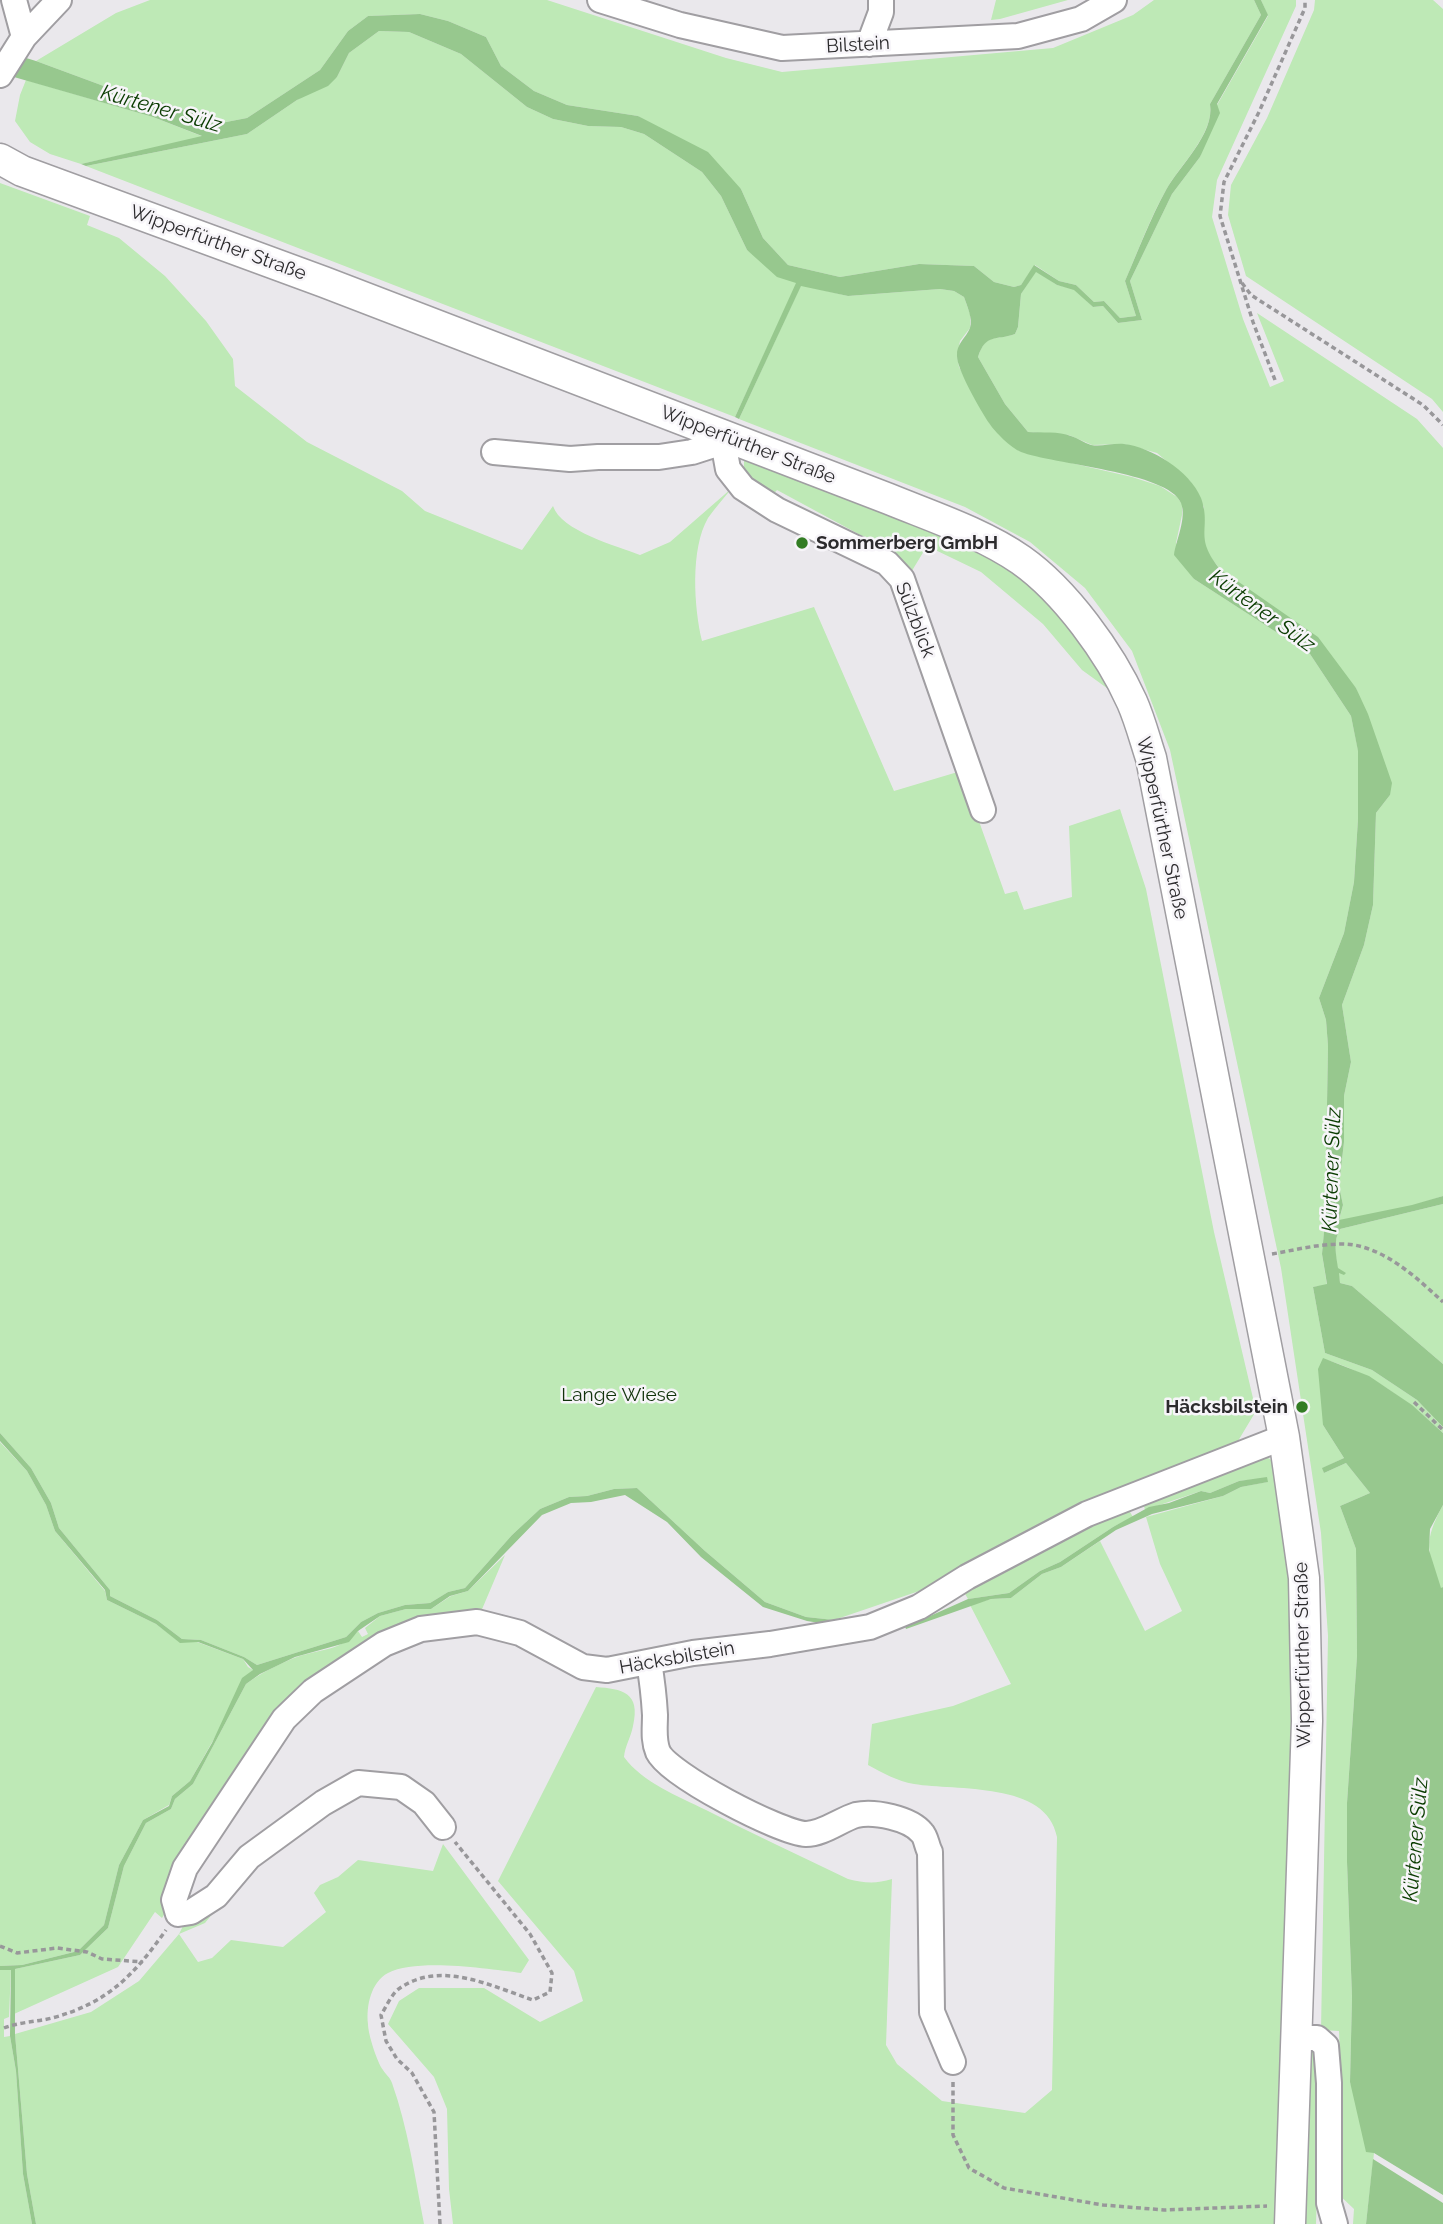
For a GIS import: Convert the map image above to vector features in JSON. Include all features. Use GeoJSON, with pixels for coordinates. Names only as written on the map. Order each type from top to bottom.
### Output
{"type":"FeatureCollection","features":[{"type":"Feature","properties":{"kind":"main road","name":"Wipperfürther Straße"},"geometry":{"type":"LineString","coordinates":[[0,159],[22,170],[337,287],[723,439],[889,499],[975,535],[1021,560],[1057,592],[1112,664],[1133,703],[1151,758],[1284,1437],[1304,1578],[1307,1721],[1290,2214]]}},
{"type":"Feature","properties":{"kind":"street"},"geometry":{"type":"LineString","coordinates":[[14,0],[20,42]]}},
{"type":"Feature","properties":{"kind":"street"},"geometry":{"type":"LineString","coordinates":[[0,75],[20,42],[59,0]]}},
{"type":"Feature","properties":{"kind":"street","name":"Bilstein"},"geometry":{"type":"LineString","coordinates":[[600,0],[680,25],[782,48],[1018,36],[1082,19],[1114,0]]}},
{"type":"Feature","properties":{"kind":"street"},"geometry":{"type":"LineString","coordinates":[[869,44],[881,12],[881,0]]}},
{"type":"Feature","properties":{"kind":"street"},"geometry":{"type":"LineString","coordinates":[[494,452],[570,459],[659,457],[692,452],[723,439]]}},
{"type":"Feature","properties":{"kind":"street","name":"Sülzblick"},"geometry":{"type":"LineString","coordinates":[[723,439],[728,469],[743,488],[777,510],[887,563],[902,579],[983,810]]}},
{"type":"Feature","properties":{"kind":"street","name":"Häcksbilstein"},"geometry":{"type":"LineString","coordinates":[[178,1914],[174,1899],[185,1868],[284,1719],[313,1691],[384,1644],[421,1629],[477,1622],[520,1633],[583,1667],[607,1670],[870,1626],[919,1607],[967,1577],[1087,1514],[1284,1437]]}},
{"type":"Feature","properties":{"kind":"street"},"geometry":{"type":"LineString","coordinates":[[649,1662],[653,1685],[654,1739],[659,1755],[703,1788],[782,1828],[808,1834],[858,1815],[876,1815],[905,1821],[922,1833],[930,1852],[932,2012],[953,2062]]}},
{"type":"Feature","properties":{"kind":"street"},"geometry":{"type":"LineString","coordinates":[[178,1914],[191,1912],[216,1896],[249,1857],[323,1803],[358,1783],[401,1787],[424,1803],[443,1827]]}},
{"type":"Feature","properties":{"kind":"street"},"geometry":{"type":"LineString","coordinates":[[1297,2038],[1317,2038],[1326,2046],[1329,2082],[1329,2203],[1335,2224]]}},
{"type":"Feature","properties":{"kind":"path"},"geometry":{"type":"LineString","coordinates":[[1275,380],[1252,322],[1220,216],[1224,182],[1259,111],[1305,8],[1306,0]]}},
{"type":"Feature","properties":{"kind":"path"},"geometry":{"type":"LineString","coordinates":[[1239,278],[1251,295],[1423,405],[1443,425]]}},
{"type":"Feature","properties":{"kind":"path"},"geometry":{"type":"LineString","coordinates":[[1250,1258],[1312,1246],[1344,1244],[1371,1249],[1420,1281],[1443,1303]]}},
{"type":"Feature","properties":{"kind":"path"},"geometry":{"type":"LineString","coordinates":[[1414,1402],[1443,1430]]}},
{"type":"Feature","properties":{"kind":"path"},"geometry":{"type":"LineString","coordinates":[[440,2224],[434,2112],[412,2073],[397,2059],[386,2041],[381,2015],[398,1989],[426,1976],[469,1977],[533,2000],[550,1992],[552,1973],[530,1934],[443,1827]]}},
{"type":"Feature","properties":{"kind":"path"},"geometry":{"type":"LineString","coordinates":[[4,2028],[52,2018],[89,2004],[128,1979],[178,1914]]}},
{"type":"Feature","properties":{"kind":"path"},"geometry":{"type":"LineString","coordinates":[[0,1946],[18,1953],[57,1948],[71,1952],[87,1952],[102,1959],[143,1962]]}},
{"type":"Feature","properties":{"kind":"path"},"geometry":{"type":"LineString","coordinates":[[953,2062],[953,2134],[969,2168],[1004,2188],[1103,2205],[1290,2214]]}},
{"type":"Feature","properties":{"kind":"green space"},"geometry":{"type":"Polygon","coordinates":[[[150,0],[547,0],[726,58],[782,72],[1053,48],[1133,15],[1154,0],[1254,0],[1261,15],[1210,104],[1210,115],[1202,138],[1172,181],[1149,223],[1125,281],[1136,316],[1120,318],[1104,301],[1094,302],[1076,285],[1059,281],[1035,265],[1021,285],[1014,287],[994,282],[974,266],[919,264],[840,277],[788,265],[763,238],[741,189],[638,116],[567,105],[534,91],[501,66],[486,37],[448,21],[420,14],[368,16],[348,31],[320,70],[247,118],[221,123],[156,100],[128,95],[36,61],[116,13],[150,0]]]}},
{"type":"Feature","properties":{"kind":"green space"},"geometry":{"type":"Polygon","coordinates":[[[996,0],[1068,0],[991,20],[996,0]]]}},
{"type":"Feature","properties":{"kind":"green space"},"geometry":{"type":"Polygon","coordinates":[[[1261,0],[1296,0],[1296,6],[1217,180],[1212,217],[1243,319],[1270,387],[1284,381],[1257,313],[1417,419],[1443,448],[1443,1196],[1412,1206],[1339,1221],[1343,1205],[1339,1186],[1344,1142],[1344,1096],[1351,1062],[1342,1005],[1364,945],[1373,905],[1376,813],[1390,795],[1356,688],[1220,569],[1208,554],[1204,542],[1204,507],[1190,481],[1157,453],[1124,444],[1092,445],[1069,435],[1028,432],[1005,404],[978,357],[988,341],[1015,334],[1021,294],[1036,271],[1057,285],[1074,289],[1093,307],[1103,306],[1118,323],[1142,320],[1130,281],[1172,194],[1200,157],[1217,105],[1268,16],[1261,0]]]}},
{"type":"Feature","properties":{"kind":"green space"},"geometry":{"type":"Polygon","coordinates":[[[1315,0],[1433,0],[1443,9],[1443,412],[1432,399],[1246,276],[1228,215],[1231,185],[1267,118],[1314,10],[1315,0]]]}},
{"type":"Feature","properties":{"kind":"green space"},"geometry":{"type":"Polygon","coordinates":[[[379,31],[409,32],[461,54],[527,107],[553,119],[588,126],[621,127],[644,134],[702,172],[721,196],[747,250],[797,283],[735,417],[86,166],[247,134],[337,77],[349,53],[379,31]]]}},
{"type":"Feature","properties":{"kind":"green space"},"geometry":{"type":"Polygon","coordinates":[[[26,80],[153,117],[204,137],[81,164],[50,154],[30,142],[15,121],[26,80]]]}},
{"type":"Feature","properties":{"kind":"green space","name":"Lange Wiese"},"geometry":{"type":"Polygon","coordinates":[[[0,183],[90,216],[87,225],[119,238],[165,276],[206,321],[233,359],[235,386],[307,442],[402,491],[425,511],[522,550],[553,506],[558,515],[578,530],[640,555],[670,542],[732,488],[708,518],[698,546],[695,579],[702,641],[814,607],[894,791],[961,771],[1005,894],[1017,891],[1024,910],[1072,897],[1069,826],[1120,809],[1146,889],[1214,1232],[1256,1411],[1238,1441],[1084,1503],[1002,1544],[928,1588],[834,1620],[806,1617],[765,1602],[637,1488],[569,1497],[540,1509],[512,1535],[465,1588],[448,1592],[430,1603],[405,1605],[378,1613],[361,1622],[346,1637],[257,1665],[201,1640],[182,1639],[157,1620],[110,1596],[110,1590],[59,1528],[51,1503],[31,1468],[0,1433],[0,183]]]}},
{"type":"Feature","properties":{"kind":"green space"},"geometry":{"type":"Polygon","coordinates":[[[801,285],[848,296],[940,289],[954,291],[964,297],[970,314],[970,328],[960,341],[957,356],[959,367],[990,424],[1019,451],[1132,477],[1160,486],[1177,497],[1182,504],[1182,515],[1176,543],[1194,579],[1310,654],[1351,716],[1358,750],[1354,882],[1344,933],[1319,998],[1326,1020],[1328,1046],[1322,1254],[1327,1285],[1313,1287],[1325,1353],[1372,1370],[1417,1400],[1443,1427],[1443,1433],[1416,1409],[1372,1379],[1323,1359],[1323,1425],[1344,1458],[1323,1468],[1324,1473],[1346,1463],[1370,1493],[1340,1506],[1356,1549],[1357,1656],[1347,1803],[1352,1997],[1350,2082],[1374,2153],[1366,2224],[1353,2224],[1354,2209],[1334,2190],[1341,2082],[1339,2031],[1321,2030],[1328,1636],[1321,1533],[1281,1268],[1170,750],[1132,651],[1085,588],[1030,542],[965,507],[739,419],[801,285]]]}},
{"type":"Feature","properties":{"kind":"green space"},"geometry":{"type":"Polygon","coordinates":[[[744,460],[945,532],[1003,564],[1054,606],[1095,658],[1111,691],[1082,670],[1043,624],[981,572],[927,546],[910,574],[877,544],[777,490],[769,499],[744,476],[744,460]]]}},
{"type":"Feature","properties":{"kind":"green space"},"geometry":{"type":"Polygon","coordinates":[[[1443,1204],[1443,1364],[1352,1286],[1340,1283],[1336,1248],[1340,1229],[1443,1204]]]}},
{"type":"Feature","properties":{"kind":"green space"},"geometry":{"type":"Polygon","coordinates":[[[0,1442],[27,1471],[46,1505],[55,1531],[105,1591],[107,1600],[156,1624],[180,1642],[197,1642],[243,1659],[253,1670],[190,1781],[172,1796],[169,1805],[143,1820],[119,1865],[104,1925],[78,1951],[22,1965],[0,1966],[0,1442]]]}},
{"type":"Feature","properties":{"kind":"green space"},"geometry":{"type":"Polygon","coordinates":[[[1263,1455],[1281,1471],[1296,1646],[1276,2224],[453,2224],[449,2189],[447,2109],[434,2077],[388,2024],[399,2001],[419,1988],[484,1988],[540,2022],[583,2001],[574,1971],[498,1881],[596,1687],[621,1691],[632,1699],[635,1715],[624,1757],[651,1782],[848,1879],[881,1882],[892,1879],[886,2045],[897,2064],[942,2101],[1025,2113],[1052,2090],[1057,1837],[1050,1819],[1036,1806],[1018,1797],[975,1789],[914,1784],[896,1779],[868,1765],[872,1724],[953,1706],[1011,1684],[970,1605],[991,1599],[1011,1598],[1042,1574],[1061,1567],[1100,1541],[1145,1631],[1182,1611],[1160,1564],[1146,1517],[1223,1496],[1241,1487],[1267,1482],[1267,1478],[1239,1481],[1210,1493],[1201,1491],[1145,1510],[1144,1506],[1148,1501],[1263,1455]]]}},
{"type":"Feature","properties":{"kind":"green space"},"geometry":{"type":"Polygon","coordinates":[[[1443,1505],[1441,1589],[1429,1547],[1432,1528],[1443,1505]]]}},
{"type":"Feature","properties":{"kind":"green space"},"geometry":{"type":"Polygon","coordinates":[[[1125,1510],[1133,1517],[1060,1562],[1040,1571],[1009,1593],[968,1599],[964,1592],[1093,1524],[1125,1510]]]}},
{"type":"Feature","properties":{"kind":"green space"},"geometry":{"type":"Polygon","coordinates":[[[505,1555],[480,1614],[445,1615],[393,1627],[313,1680],[166,1900],[162,1918],[155,1912],[118,1967],[14,2014],[15,1969],[80,1955],[108,1928],[124,1866],[146,1823],[171,1809],[175,1799],[193,1784],[246,1684],[294,1658],[345,1642],[358,1631],[362,1637],[368,1634],[365,1628],[380,1616],[406,1609],[431,1609],[451,1596],[468,1591],[505,1555]]]}},
{"type":"Feature","properties":{"kind":"green space"},"geometry":{"type":"Polygon","coordinates":[[[443,1844],[529,1960],[521,1973],[434,1965],[401,1969],[382,1977],[371,1995],[368,2017],[373,2048],[398,2100],[424,2224],[36,2224],[27,2174],[15,2034],[91,2012],[139,1981],[179,1934],[198,1962],[212,1958],[231,1940],[283,1947],[326,1912],[314,1893],[320,1885],[338,1877],[358,1860],[433,1871],[443,1844]]]}},
{"type":"Feature","properties":{"kind":"green space"},"geometry":{"type":"Polygon","coordinates":[[[226,1897],[205,1923],[179,1934],[184,1924],[226,1897]]]}},
{"type":"Feature","properties":{"kind":"green space"},"geometry":{"type":"Polygon","coordinates":[[[11,1969],[9,2017],[4,2019],[4,2037],[10,2036],[16,2071],[23,2174],[32,2224],[0,2224],[0,1970],[11,1969]]]}},
{"type":"Feature","properties":{"kind":"green space"},"geometry":{"type":"Polygon","coordinates":[[[1309,2047],[1321,2055],[1316,2224],[1299,2224],[1309,2047]]]}},
{"type":"Feature","properties":{"kind":"water","name":"Kürtener Sülz"},"geometry":{"type":"Polygon","coordinates":[[[1254,0],[1261,0],[1268,15],[1217,104],[1220,113],[1200,157],[1172,194],[1130,281],[1142,320],[1118,323],[1103,306],[1093,307],[1074,290],[1057,285],[1036,272],[1021,294],[1015,334],[988,341],[978,357],[1005,404],[1028,432],[1066,434],[1091,445],[1135,446],[1157,455],[1179,470],[1196,488],[1201,498],[1207,548],[1220,569],[1318,637],[1356,688],[1368,714],[1392,783],[1390,795],[1376,813],[1373,905],[1364,945],[1342,1005],[1351,1062],[1344,1096],[1344,1142],[1339,1186],[1343,1205],[1339,1220],[1443,1196],[1443,1204],[1340,1229],[1336,1238],[1336,1253],[1338,1268],[1346,1273],[1339,1273],[1340,1283],[1352,1286],[1443,1364],[1443,1427],[1417,1400],[1372,1370],[1325,1353],[1313,1287],[1327,1284],[1322,1254],[1328,1046],[1326,1020],[1319,998],[1344,933],[1354,882],[1358,751],[1351,716],[1310,654],[1194,579],[1174,555],[1183,509],[1172,492],[1133,476],[1021,452],[1008,443],[989,423],[958,362],[958,348],[971,324],[964,297],[954,291],[940,289],[848,296],[801,286],[739,419],[735,417],[796,283],[777,277],[747,250],[721,196],[702,172],[644,134],[621,127],[588,126],[553,119],[527,107],[461,54],[409,32],[379,31],[349,53],[337,77],[328,86],[297,100],[247,134],[86,166],[81,164],[202,136],[153,117],[0,73],[0,50],[128,95],[156,100],[221,123],[247,118],[320,70],[348,31],[368,16],[420,14],[448,21],[486,37],[501,66],[534,91],[567,105],[638,116],[708,152],[741,189],[763,238],[788,265],[840,277],[919,264],[974,266],[994,282],[1014,287],[1021,285],[1034,265],[1059,281],[1076,285],[1094,302],[1104,301],[1120,318],[1136,316],[1125,281],[1160,201],[1202,138],[1210,115],[1210,104],[1261,15],[1254,0]]]}},
{"type":"Feature","properties":{"kind":"water","name":"Kürtener Sülz"},"geometry":{"type":"Polygon","coordinates":[[[1323,1358],[1369,1376],[1412,1405],[1443,1433],[1443,1505],[1430,1529],[1429,1550],[1441,1588],[1443,1587],[1443,2195],[1374,2153],[1366,2152],[1350,2082],[1352,1997],[1347,1803],[1357,1656],[1356,1549],[1340,1506],[1370,1493],[1346,1463],[1324,1473],[1322,1468],[1344,1458],[1323,1425],[1318,1369],[1323,1358]]]}},
{"type":"Feature","properties":{"kind":"water"},"geometry":{"type":"Polygon","coordinates":[[[0,1433],[31,1468],[51,1503],[59,1528],[110,1590],[110,1596],[157,1620],[182,1639],[201,1640],[257,1665],[346,1637],[361,1622],[378,1613],[405,1605],[430,1603],[448,1592],[465,1588],[512,1535],[540,1509],[569,1497],[587,1496],[614,1489],[637,1488],[765,1602],[806,1617],[834,1620],[826,1624],[807,1621],[763,1607],[701,1557],[667,1522],[625,1495],[571,1503],[542,1515],[468,1591],[450,1596],[431,1609],[406,1609],[380,1616],[358,1631],[349,1642],[295,1657],[246,1684],[193,1784],[175,1799],[171,1809],[146,1823],[124,1866],[108,1928],[80,1955],[15,1969],[15,2034],[27,2174],[36,2224],[32,2224],[23,2174],[16,2071],[10,2036],[11,1970],[0,1970],[0,1966],[22,1965],[78,1951],[104,1925],[119,1865],[143,1820],[169,1806],[172,1796],[190,1781],[212,1743],[242,1678],[253,1670],[243,1659],[198,1642],[180,1643],[156,1624],[107,1600],[105,1590],[55,1531],[46,1505],[27,1471],[0,1441],[0,1433]]]}},
{"type":"Feature","properties":{"kind":"water"},"geometry":{"type":"Polygon","coordinates":[[[1267,1477],[1268,1482],[1241,1487],[1223,1496],[1152,1514],[1116,1530],[1061,1567],[1042,1574],[1011,1598],[991,1599],[906,1629],[904,1624],[968,1599],[1009,1593],[1040,1571],[1060,1562],[1149,1507],[1201,1491],[1210,1493],[1239,1481],[1267,1477]]]}},
{"type":"Feature","properties":{"kind":"water"},"geometry":{"type":"Polygon","coordinates":[[[1373,2159],[1443,2203],[1443,2224],[1366,2224],[1373,2159]]]}},
{"type":"Feature","properties":{"kind":"place","name":"Sommerberg GmbH"},"geometry":{"type":"Point","coordinates":[802,543]}},
{"type":"Feature","properties":{"kind":"place","name":"Häcksbilstein"},"geometry":{"type":"Point","coordinates":[1302,1407]}}]}
